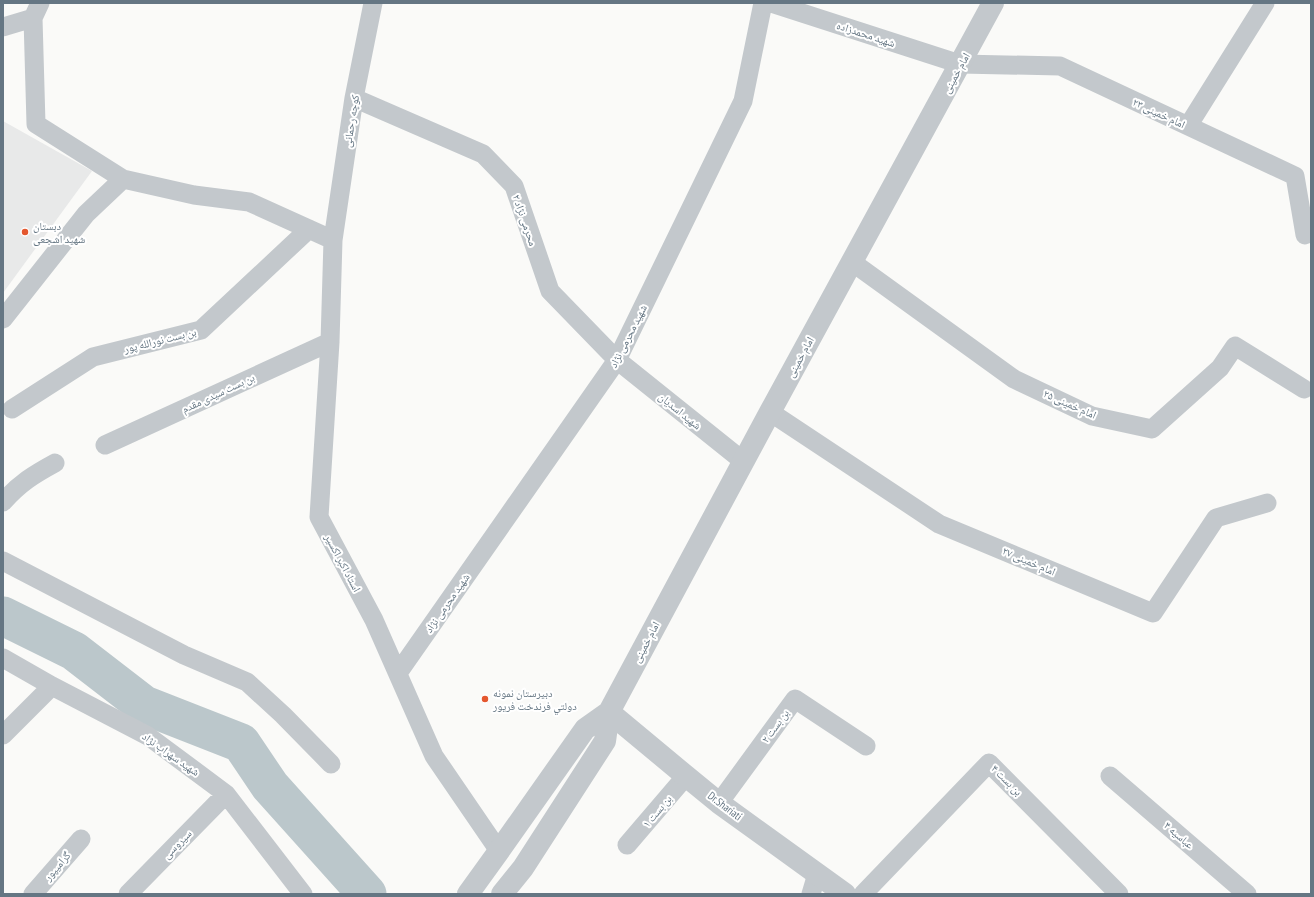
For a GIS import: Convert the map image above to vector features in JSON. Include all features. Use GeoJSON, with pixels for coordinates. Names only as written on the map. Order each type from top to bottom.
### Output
{"type":"FeatureCollection","features":[{"type":"Feature","properties":{"kind":"street","name":"کوچه رحمانی"},"geometry":{"type":"LineString","coordinates":[[333,240],[354,98],[373,3]]}},
{"type":"Feature","properties":{"kind":"street","name":"شهید محرمی نژاد"},"geometry":{"type":"LineString","coordinates":[[398,673],[617,360],[744,101],[762,3]]}},
{"type":"Feature","properties":{"kind":"street","name":"شهید محمدزاده"},"geometry":{"type":"LineString","coordinates":[[771,3],[960,64]]}},
{"type":"Feature","properties":{"kind":"street","name":"امام خمینی"},"geometry":{"type":"LineString","coordinates":[[502,894],[522,868],[605,740],[609,712],[743,461],[993,3]]}},
{"type":"Feature","properties":{"kind":"street"},"geometry":{"type":"LineString","coordinates":[[1188,126],[1265,3]]}},
{"type":"Feature","properties":{"kind":"street"},"geometry":{"type":"LineString","coordinates":[[3,27],[37,11],[36,124],[123,179],[194,195],[250,202],[333,240]]}},
{"type":"Feature","properties":{"kind":"street","name":"امام خمینی ۲۳"},"geometry":{"type":"LineString","coordinates":[[960,64],[1060,66],[1295,176],[1306,235]]}},
{"type":"Feature","properties":{"kind":"street","name":"محرمی نژاد ۲"},"geometry":{"type":"LineString","coordinates":[[354,98],[483,154],[514,186],[550,291],[617,360]]}},
{"type":"Feature","properties":{"kind":"street"},"geometry":{"type":"LineString","coordinates":[[3,319],[86,214],[123,179]]}},
{"type":"Feature","properties":{"kind":"street","name":"بن بست نورالله پور"},"geometry":{"type":"LineString","coordinates":[[12,409],[93,357],[200,330],[309,229]]}},
{"type":"Feature","properties":{"kind":"street","name":"استاد اکبر اکسیر"},"geometry":{"type":"LineString","coordinates":[[333,240],[330,342],[319,518],[374,620],[434,756],[500,851]]}},
{"type":"Feature","properties":{"kind":"street","name":"امام خمینی ۲۵"},"geometry":{"type":"LineString","coordinates":[[852,262],[1014,379],[1092,416],[1152,429],[1220,368],[1235,346],[1304,389]]}},
{"type":"Feature","properties":{"kind":"street","name":"بن بست سیدی مقدم"},"geometry":{"type":"LineString","coordinates":[[105,445],[330,342]]}},
{"type":"Feature","properties":{"kind":"street","name":"شهید اسدیان"},"geometry":{"type":"LineString","coordinates":[[617,360],[743,461]]}},
{"type":"Feature","properties":{"kind":"street","name":"امام خمینی ۲۷"},"geometry":{"type":"LineString","coordinates":[[770,412],[939,524],[1153,613],[1216,518],[1267,503]]}},
{"type":"Feature","properties":{"kind":"street"},"geometry":{"type":"LineString","coordinates":[[3,502],[18,486],[55,463]]}},
{"type":"Feature","properties":{"kind":"street"},"geometry":{"type":"LineString","coordinates":[[3,561],[184,655],[247,682],[283,715],[331,764]]}},
{"type":"Feature","properties":{"kind":"street","name":"شهید سهراب نژاد"},"geometry":{"type":"LineString","coordinates":[[3,658],[52,686],[148,736],[226,794],[302,894]]}},
{"type":"Feature","properties":{"kind":"street"},"geometry":{"type":"LineString","coordinates":[[3,735],[52,686]]}},
{"type":"Feature","properties":{"kind":"street","name":"بن بست ۲"},"geometry":{"type":"LineString","coordinates":[[719,803],[794,699],[866,746]]}},
{"type":"Feature","properties":{"kind":"street","name":"امام خمینی"},"geometry":{"type":"LineString","coordinates":[[468,894],[500,851],[585,729],[609,712]]}},
{"type":"Feature","properties":{"kind":"street","name":"Dr.Shariati"},"geometry":{"type":"LineString","coordinates":[[609,712],[814,884],[845,894]]}},
{"type":"Feature","properties":{"kind":"street","name":"بن بست ۴"},"geometry":{"type":"LineString","coordinates":[[863,894],[989,763],[1119,894]]}},
{"type":"Feature","properties":{"kind":"street","name":"بن بست ۱"},"geometry":{"type":"LineString","coordinates":[[627,845],[686,776]]}},
{"type":"Feature","properties":{"kind":"street","name":"عباسیه ۴"},"geometry":{"type":"LineString","coordinates":[[1110,776],[1247,894]]}},
{"type":"Feature","properties":{"kind":"street","name":"سیروسی"},"geometry":{"type":"LineString","coordinates":[[128,894],[226,794]]}},
{"type":"Feature","properties":{"kind":"street","name":"گرامیپور"},"geometry":{"type":"LineString","coordinates":[[33,894],[81,839]]}},
{"type":"Feature","properties":{"kind":"shaded area","name":"دبستان شهید اشجعی"},"geometry":{"type":"Polygon","coordinates":[[[3,121],[92,171],[3,293],[3,121]]]}},
{"type":"Feature","properties":{"kind":"waterway"},"geometry":{"type":"LineString","coordinates":[[3,616],[74,651],[144,705],[241,743],[270,786],[367,894]]}},
{"type":"Feature","properties":{"kind":"place","name":"دبستان شهید اشجعی"},"geometry":{"type":"Point","coordinates":[25,232]}},
{"type":"Feature","properties":{"kind":"place","name":"دبیرستان نمونه دولتي فرندخت فريور"},"geometry":{"type":"Point","coordinates":[485,699]}}]}
